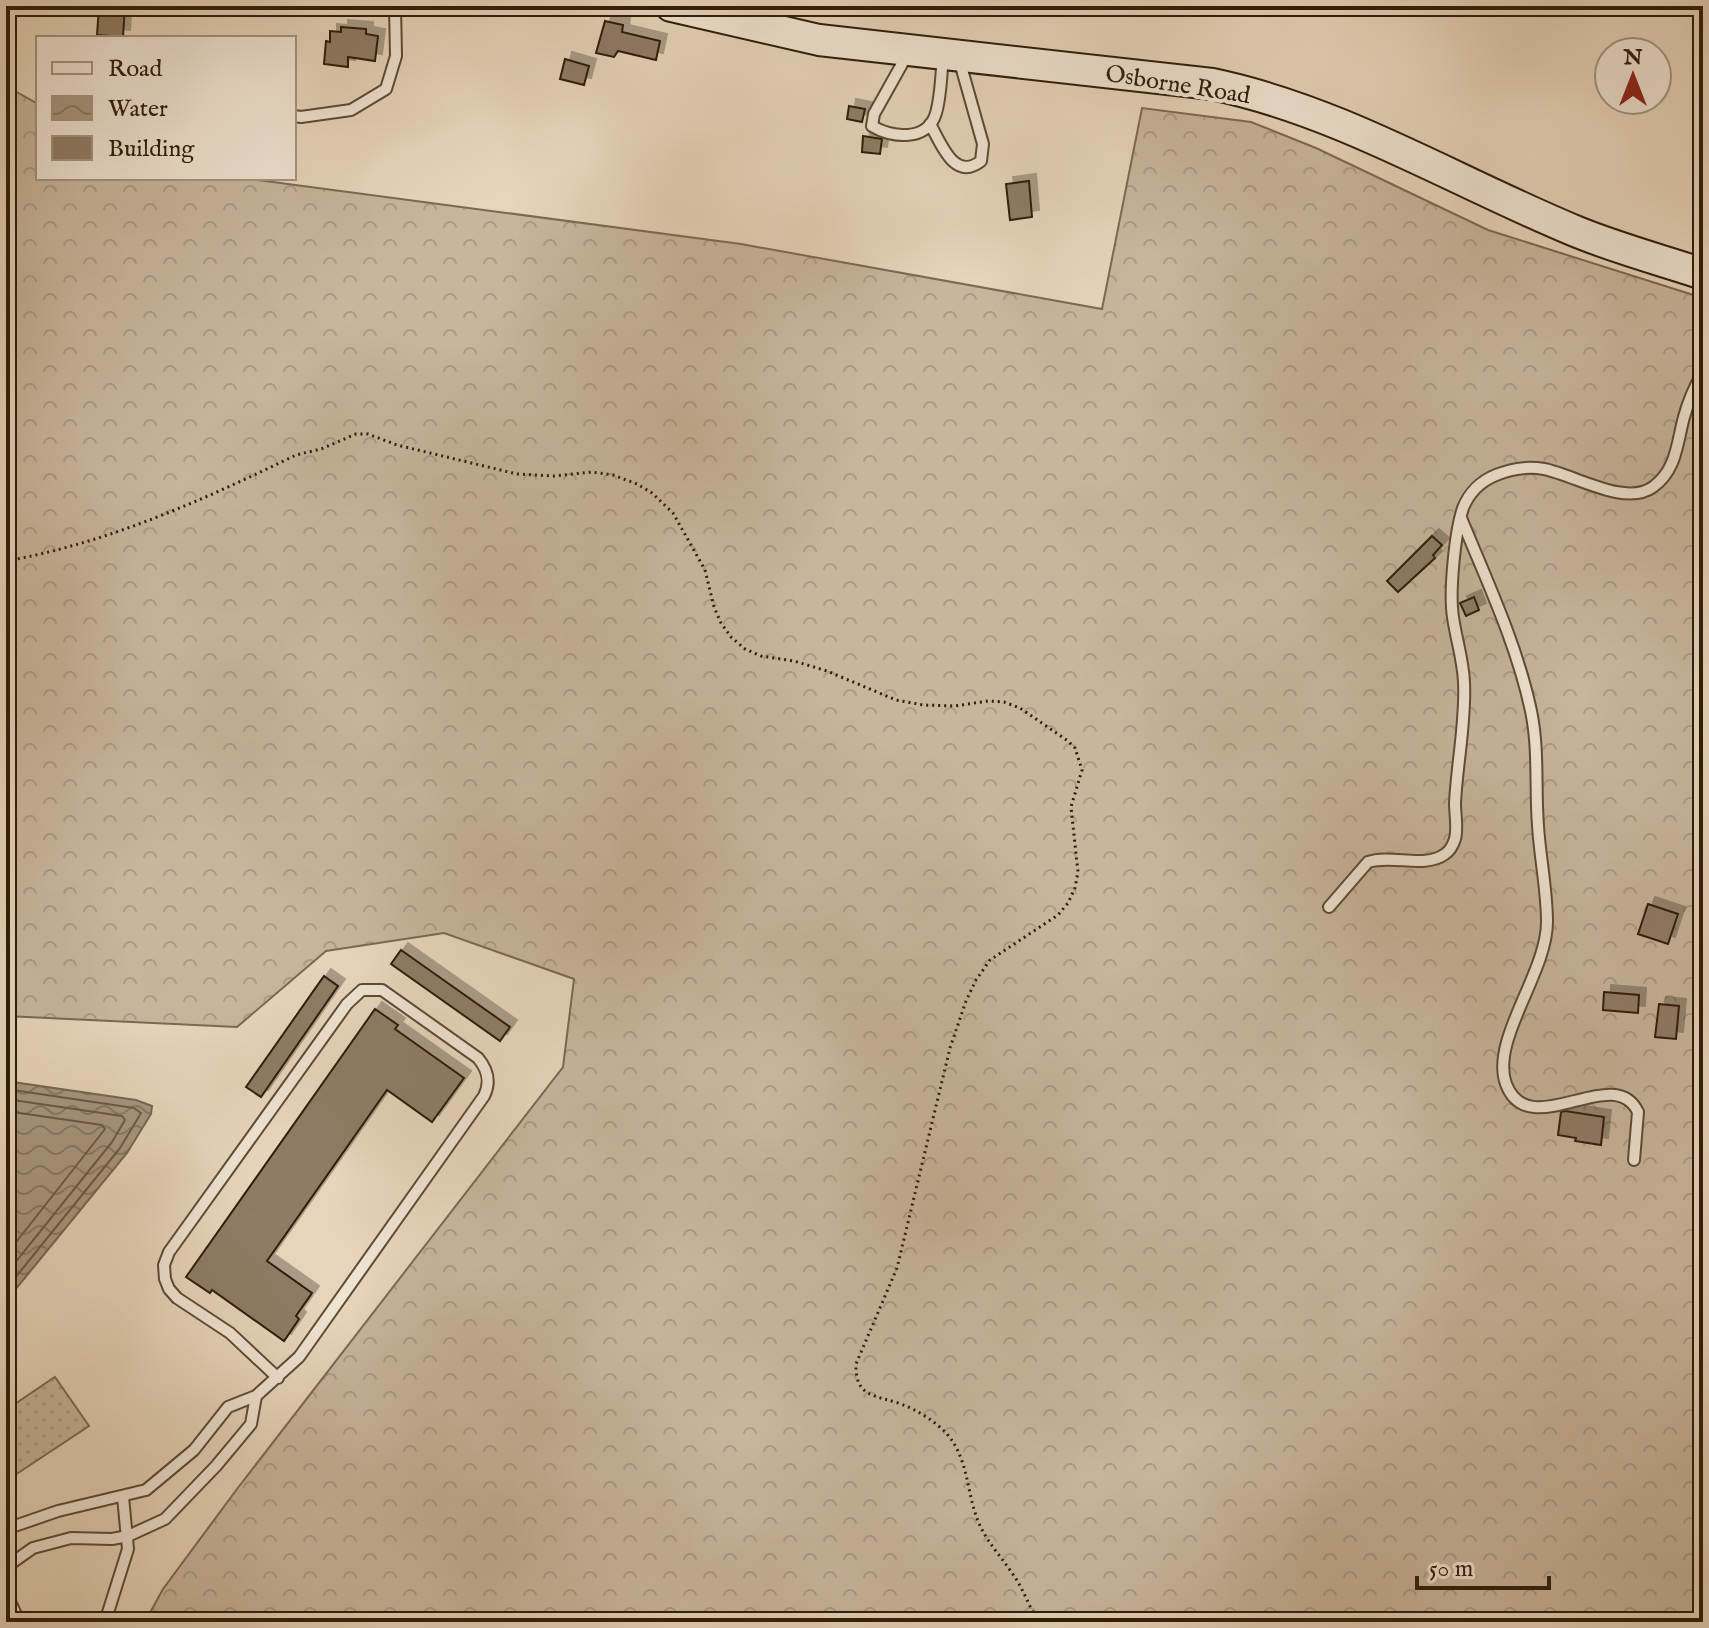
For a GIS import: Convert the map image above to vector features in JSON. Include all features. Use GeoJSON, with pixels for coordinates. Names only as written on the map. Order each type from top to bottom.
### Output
{"type":"FeatureCollection","features":[{"type":"Feature","properties":{"kind":"street","name":"Osborne Road"},"geometry":{"type":"LineString","coordinates":[[671,6],[819,40],[1212,84],[1244,91],[1344,125],[1577,232],[1703,274]]}},
{"type":"Feature","properties":{"kind":"street"},"geometry":{"type":"LineString","coordinates":[[6,1605],[14,1622]]}},
{"type":"Feature","properties":{"kind":"lane"},"geometry":{"type":"LineString","coordinates":[[296,116],[351,110],[386,89],[396,56],[395,6]]}},
{"type":"Feature","properties":{"kind":"lane"},"geometry":{"type":"LineString","coordinates":[[910,50],[874,114],[872,126],[893,136],[908,136],[930,124],[936,115],[951,55]]}},
{"type":"Feature","properties":{"kind":"lane"},"geometry":{"type":"LineString","coordinates":[[930,124],[951,161],[963,167],[973,167],[981,161],[983,144],[951,55]]}},
{"type":"Feature","properties":{"kind":"lane"},"geometry":{"type":"LineString","coordinates":[[1329,907],[1368,862],[1443,857],[1455,838],[1464,687],[1452,589],[1461,518],[1464,507],[1479,485],[1510,470],[1544,469],[1619,493],[1646,492],[1668,472],[1675,458],[1686,408],[1703,372]]}},
{"type":"Feature","properties":{"kind":"lane"},"geometry":{"type":"LineString","coordinates":[[1461,518],[1515,652],[1536,744],[1538,823],[1547,923],[1539,966],[1511,1028],[1505,1050],[1505,1082],[1519,1100],[1530,1106],[1563,1105],[1615,1093],[1628,1098],[1638,1112],[1634,1160]]}},
{"type":"Feature","properties":{"kind":"lane"},"geometry":{"type":"LineString","coordinates":[[6,1529],[58,1511],[146,1490],[194,1450],[228,1407],[256,1396],[278,1378],[299,1357],[488,1089],[488,1073],[478,1058],[382,990],[362,990],[347,1004],[169,1252],[164,1265],[165,1279],[177,1298],[230,1333],[278,1378]]}},
{"type":"Feature","properties":{"kind":"lane"},"geometry":{"type":"LineString","coordinates":[[6,1567],[33,1548],[84,1537],[112,1539],[128,1536],[171,1514],[251,1424],[256,1396]]}},
{"type":"Feature","properties":{"kind":"lane"},"geometry":{"type":"LineString","coordinates":[[105,1622],[125,1562],[128,1536],[123,1497]]}},
{"type":"Feature","properties":{"kind":"path"},"geometry":{"type":"LineString","coordinates":[[6,561],[80,545],[131,528],[296,455],[321,449],[356,434],[368,434],[397,445],[505,472],[554,476],[592,472],[613,475],[652,493],[673,513],[705,570],[721,623],[745,649],[761,656],[794,661],[827,671],[896,700],[955,706],[1004,702],[1020,708],[1075,748],[1082,770],[1071,807],[1078,872],[1075,888],[1058,915],[990,960],[966,1001],[950,1048],[897,1268],[856,1364],[859,1386],[866,1393],[920,1413],[942,1428],[953,1442],[966,1468],[977,1518],[986,1539],[1012,1573],[1038,1622]]}},
{"type":"Feature","properties":{"kind":"green space"},"geometry":{"type":"Polygon","coordinates":[[[6,86],[36,103],[36,180],[258,180],[741,244],[1102,309],[1142,108],[1251,122],[1316,148],[1488,230],[1703,298],[1703,1622],[148,1622],[163,1589],[237,1489],[563,1067],[574,979],[444,933],[326,951],[237,1027],[6,1016],[6,86]]]}},
{"type":"Feature","properties":{"kind":"green space"},"geometry":{"type":"Polygon","coordinates":[[[55,1377],[89,1426],[6,1481],[6,1410],[55,1377]]]}},
{"type":"Feature","properties":{"kind":"water"},"geometry":{"type":"Polygon","coordinates":[[[6,1081],[136,1100],[152,1106],[151,1114],[127,1153],[6,1301],[6,1081]]]}},
{"type":"Feature","properties":{"kind":"building"},"geometry":{"type":"Polygon","coordinates":[[[99,6],[125,6],[123,36],[97,35],[99,6]]]}},
{"type":"Feature","properties":{"kind":"building"},"geometry":{"type":"Polygon","coordinates":[[[605,21],[623,25],[622,32],[660,41],[656,60],[618,51],[614,57],[596,53],[605,21]]]}},
{"type":"Feature","properties":{"kind":"building"},"geometry":{"type":"Polygon","coordinates":[[[341,27],[366,29],[366,34],[378,36],[375,61],[348,57],[348,67],[324,64],[330,31],[341,32],[341,27]]]}},
{"type":"Feature","properties":{"kind":"building"},"geometry":{"type":"Polygon","coordinates":[[[565,59],[589,66],[584,85],[560,79],[565,59]]]}},
{"type":"Feature","properties":{"kind":"building"},"geometry":{"type":"Polygon","coordinates":[[[849,106],[865,109],[862,122],[847,119],[849,106]]]}},
{"type":"Feature","properties":{"kind":"building"},"geometry":{"type":"Polygon","coordinates":[[[863,136],[882,139],[880,154],[862,152],[863,136]]]}},
{"type":"Feature","properties":{"kind":"building"},"geometry":{"type":"Polygon","coordinates":[[[1029,181],[1032,217],[1010,220],[1006,184],[1029,181]]]}},
{"type":"Feature","properties":{"kind":"building"},"geometry":{"type":"Polygon","coordinates":[[[1432,536],[1442,545],[1433,555],[1435,558],[1398,592],[1387,581],[1432,536]]]}},
{"type":"Feature","properties":{"kind":"building"},"geometry":{"type":"Polygon","coordinates":[[[1474,597],[1479,610],[1466,616],[1460,603],[1474,597]]]}},
{"type":"Feature","properties":{"kind":"building"},"geometry":{"type":"Polygon","coordinates":[[[1648,904],[1678,914],[1668,944],[1638,934],[1648,904]]]}},
{"type":"Feature","properties":{"kind":"building"},"geometry":{"type":"Polygon","coordinates":[[[401,950],[510,1027],[500,1041],[391,964],[401,950]]]}},
{"type":"Feature","properties":{"kind":"building"},"geometry":{"type":"Polygon","coordinates":[[[324,976],[338,986],[261,1097],[246,1087],[324,976]]]}},
{"type":"Feature","properties":{"kind":"building"},"geometry":{"type":"Polygon","coordinates":[[[1604,992],[1639,995],[1638,1013],[1603,1010],[1604,992]]]}},
{"type":"Feature","properties":{"kind":"building"},"geometry":{"type":"Polygon","coordinates":[[[1659,1004],[1679,1006],[1676,1039],[1655,1037],[1659,1004]]]}},
{"type":"Feature","properties":{"kind":"building"},"geometry":{"type":"Polygon","coordinates":[[[375,1009],[398,1025],[395,1029],[464,1078],[432,1122],[387,1090],[267,1261],[312,1293],[284,1341],[212,1290],[210,1293],[186,1277],[375,1009]]]}},
{"type":"Feature","properties":{"kind":"building"},"geometry":{"type":"Polygon","coordinates":[[[1561,1112],[1604,1117],[1601,1145],[1558,1135],[1561,1112]]]}}]}
